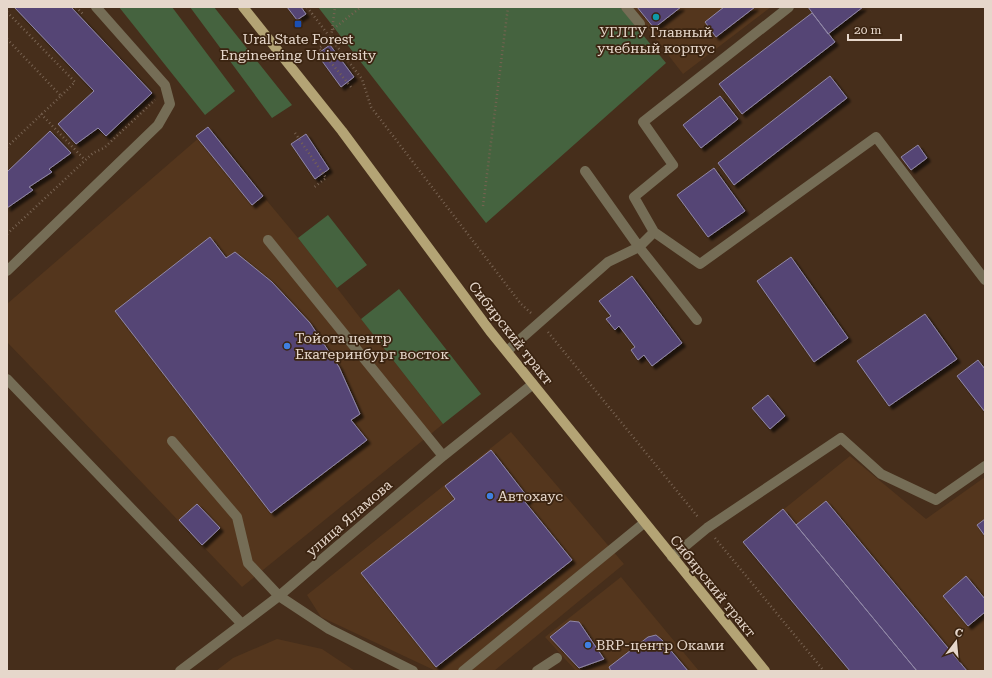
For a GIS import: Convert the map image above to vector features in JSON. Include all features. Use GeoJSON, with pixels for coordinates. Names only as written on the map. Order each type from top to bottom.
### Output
{"type":"FeatureCollection","features":[{"type":"Feature","properties":{"kind":"main road","name":"Сибирский тракт"},"geometry":{"type":"LineString","coordinates":[[243,7],[342,131],[507,351],[644,523],[765,671]]}},
{"type":"Feature","properties":{"kind":"street"},"geometry":{"type":"LineString","coordinates":[[7,271],[158,125],[170,104],[165,85],[96,7]]}},
{"type":"Feature","properties":{"kind":"street"},"geometry":{"type":"LineString","coordinates":[[626,7],[640,24]]}},
{"type":"Feature","properties":{"kind":"street"},"geometry":{"type":"LineString","coordinates":[[789,7],[643,122],[673,165],[634,196],[654,232],[700,264],[876,137],[985,280]]}},
{"type":"Feature","properties":{"kind":"street"},"geometry":{"type":"LineString","coordinates":[[585,171],[639,247],[697,320]]}},
{"type":"Feature","properties":{"kind":"street"},"geometry":{"type":"LineString","coordinates":[[507,351],[608,262],[639,247],[654,232]]}},
{"type":"Feature","properties":{"kind":"street"},"geometry":{"type":"LineString","coordinates":[[268,240],[443,456]]}},
{"type":"Feature","properties":{"kind":"street"},"geometry":{"type":"LineString","coordinates":[[7,378],[242,624]]}},
{"type":"Feature","properties":{"kind":"street","name":"улица Яламова"},"geometry":{"type":"LineString","coordinates":[[180,671],[279,596],[443,456],[533,384]]}},
{"type":"Feature","properties":{"kind":"street"},"geometry":{"type":"LineString","coordinates":[[672,557],[707,528],[841,438],[881,474],[936,500],[985,466]]}},
{"type":"Feature","properties":{"kind":"street"},"geometry":{"type":"LineString","coordinates":[[172,441],[237,517],[248,563],[279,596],[329,629],[413,671]]}},
{"type":"Feature","properties":{"kind":"street"},"geometry":{"type":"LineString","coordinates":[[463,671],[644,523]]}},
{"type":"Feature","properties":{"kind":"street"},"geometry":{"type":"LineString","coordinates":[[537,671],[557,658]]}},
{"type":"Feature","properties":{"kind":"path"},"geometry":{"type":"LineString","coordinates":[[76,7],[87,18]]}},
{"type":"Feature","properties":{"kind":"path"},"geometry":{"type":"LineString","coordinates":[[307,7],[362,79],[371,107],[521,304],[540,323],[824,671]]}},
{"type":"Feature","properties":{"kind":"path"},"geometry":{"type":"LineString","coordinates":[[335,7],[331,38],[318,48],[351,88]]}},
{"type":"Feature","properties":{"kind":"path"},"geometry":{"type":"LineString","coordinates":[[332,30],[361,7]]}},
{"type":"Feature","properties":{"kind":"path"},"geometry":{"type":"LineString","coordinates":[[483,206],[508,7]]}},
{"type":"Feature","properties":{"kind":"path"},"geometry":{"type":"LineString","coordinates":[[7,12],[75,82],[7,147]]}},
{"type":"Feature","properties":{"kind":"path"},"geometry":{"type":"LineString","coordinates":[[7,38],[60,96]]}},
{"type":"Feature","properties":{"kind":"path"},"geometry":{"type":"LineString","coordinates":[[7,234],[85,160],[93,153],[104,148],[160,95]]}},
{"type":"Feature","properties":{"kind":"path"},"geometry":{"type":"LineString","coordinates":[[41,114],[85,160]]}},
{"type":"Feature","properties":{"kind":"path"},"geometry":{"type":"LineString","coordinates":[[295,133],[326,178],[313,188]]}},
{"type":"Feature","properties":{"kind":"shaded area"},"geometry":{"type":"Polygon","coordinates":[[[631,7],[771,7],[683,74],[631,7]]]}},
{"type":"Feature","properties":{"kind":"shaded area"},"geometry":{"type":"Polygon","coordinates":[[[208,130],[298,238],[443,424],[242,587],[7,342],[7,304],[208,130]]]}},
{"type":"Feature","properties":{"kind":"shaded area"},"geometry":{"type":"Polygon","coordinates":[[[511,432],[624,564],[494,671],[436,671],[321,617],[307,595],[511,432]]]}},
{"type":"Feature","properties":{"kind":"shaded area"},"geometry":{"type":"Polygon","coordinates":[[[850,456],[926,519],[985,477],[985,671],[850,671],[743,542],[850,456]]]}},
{"type":"Feature","properties":{"kind":"shaded area"},"geometry":{"type":"Polygon","coordinates":[[[621,577],[699,671],[576,671],[545,637],[621,577]]]}},
{"type":"Feature","properties":{"kind":"shaded area"},"geometry":{"type":"Polygon","coordinates":[[[277,639],[322,649],[355,671],[216,671],[233,658],[277,639]]]}},
{"type":"Feature","properties":{"kind":"green space"},"geometry":{"type":"Polygon","coordinates":[[[119,7],[172,7],[235,91],[205,115],[119,7]]]}},
{"type":"Feature","properties":{"kind":"green space"},"geometry":{"type":"Polygon","coordinates":[[[190,7],[214,7],[292,105],[272,118],[190,7]]]}},
{"type":"Feature","properties":{"kind":"green space"},"geometry":{"type":"Polygon","coordinates":[[[318,7],[620,7],[666,63],[486,223],[318,7]]]}},
{"type":"Feature","properties":{"kind":"green space"},"geometry":{"type":"Polygon","coordinates":[[[328,215],[367,265],[337,288],[298,238],[328,215]]]}},
{"type":"Feature","properties":{"kind":"green space"},"geometry":{"type":"Polygon","coordinates":[[[399,289],[481,394],[443,424],[361,319],[399,289]]]}},
{"type":"Feature","properties":{"kind":"building"},"geometry":{"type":"Polygon","coordinates":[[[14,7],[71,7],[152,93],[106,136],[98,128],[76,144],[58,124],[94,91],[14,7]]]}},
{"type":"Feature","properties":{"kind":"building"},"geometry":{"type":"Polygon","coordinates":[[[287,7],[301,7],[306,14],[297,20],[287,7]]]}},
{"type":"Feature","properties":{"kind":"building","name":"УГЛТУ Главный учебный корпус"},"geometry":{"type":"Polygon","coordinates":[[[637,7],[681,7],[654,28],[637,7]]]}},
{"type":"Feature","properties":{"kind":"building"},"geometry":{"type":"Polygon","coordinates":[[[724,7],[755,7],[716,37],[705,22],[724,7]]]}},
{"type":"Feature","properties":{"kind":"building"},"geometry":{"type":"Polygon","coordinates":[[[808,7],[863,7],[828,34],[808,7]]]}},
{"type":"Feature","properties":{"kind":"building"},"geometry":{"type":"Polygon","coordinates":[[[812,13],[835,42],[742,114],[719,84],[812,13]]]}},
{"type":"Feature","properties":{"kind":"building"},"geometry":{"type":"Polygon","coordinates":[[[330,45],[354,77],[341,87],[317,54],[330,45]]]}},
{"type":"Feature","properties":{"kind":"building"},"geometry":{"type":"Polygon","coordinates":[[[830,76],[847,98],[734,185],[718,163],[830,76]]]}},
{"type":"Feature","properties":{"kind":"building"},"geometry":{"type":"Polygon","coordinates":[[[720,96],[738,119],[701,148],[683,125],[720,96]]]}},
{"type":"Feature","properties":{"kind":"building"},"geometry":{"type":"Polygon","coordinates":[[[208,127],[263,196],[252,205],[196,136],[208,127]]]}},
{"type":"Feature","properties":{"kind":"building"},"geometry":{"type":"Polygon","coordinates":[[[50,131],[71,153],[49,169],[52,172],[29,187],[33,190],[7,208],[7,172],[50,131]]]}},
{"type":"Feature","properties":{"kind":"building"},"geometry":{"type":"Polygon","coordinates":[[[306,134],[329,169],[315,179],[291,144],[306,134]]]}},
{"type":"Feature","properties":{"kind":"building"},"geometry":{"type":"Polygon","coordinates":[[[918,145],[927,158],[911,170],[901,157],[918,145]]]}},
{"type":"Feature","properties":{"kind":"building"},"geometry":{"type":"Polygon","coordinates":[[[714,168],[745,211],[708,237],[677,195],[714,168]]]}},
{"type":"Feature","properties":{"kind":"building"},"geometry":{"type":"Polygon","coordinates":[[[210,237],[226,258],[235,252],[272,282],[310,323],[339,367],[360,414],[351,420],[367,440],[271,513],[115,311],[210,237]]]}},
{"type":"Feature","properties":{"kind":"building"},"geometry":{"type":"Polygon","coordinates":[[[791,257],[848,338],[814,362],[757,281],[791,257]]]}},
{"type":"Feature","properties":{"kind":"building"},"geometry":{"type":"Polygon","coordinates":[[[632,276],[682,343],[652,366],[644,355],[638,360],[631,350],[635,347],[619,326],[615,330],[606,319],[611,316],[599,301],[632,276]]]}},
{"type":"Feature","properties":{"kind":"building"},"geometry":{"type":"Polygon","coordinates":[[[925,314],[957,359],[889,406],[857,361],[925,314]]]}},
{"type":"Feature","properties":{"kind":"building"},"geometry":{"type":"Polygon","coordinates":[[[978,360],[985,369],[985,412],[957,376],[978,360]]]}},
{"type":"Feature","properties":{"kind":"building"},"geometry":{"type":"Polygon","coordinates":[[[768,395],[785,416],[770,429],[752,408],[768,395]]]}},
{"type":"Feature","properties":{"kind":"building"},"geometry":{"type":"Polygon","coordinates":[[[491,450],[529,499],[525,502],[572,560],[436,667],[361,573],[455,499],[445,486],[491,450]]]}},
{"type":"Feature","properties":{"kind":"building"},"geometry":{"type":"Polygon","coordinates":[[[826,501],[967,671],[917,671],[796,525],[826,501]]]}},
{"type":"Feature","properties":{"kind":"building"},"geometry":{"type":"Polygon","coordinates":[[[197,504],[220,528],[202,545],[179,520],[197,504]]]}},
{"type":"Feature","properties":{"kind":"building"},"geometry":{"type":"Polygon","coordinates":[[[783,509],[917,671],[850,671],[743,542],[783,509]]]}},
{"type":"Feature","properties":{"kind":"building"},"geometry":{"type":"Polygon","coordinates":[[[985,519],[985,536],[977,525],[985,519]]]}},
{"type":"Feature","properties":{"kind":"building"},"geometry":{"type":"Polygon","coordinates":[[[966,576],[985,599],[985,612],[968,626],[943,596],[966,576]]]}},
{"type":"Feature","properties":{"kind":"building"},"geometry":{"type":"Polygon","coordinates":[[[570,621],[579,622],[604,659],[579,668],[550,637],[570,621]]]}},
{"type":"Feature","properties":{"kind":"building"},"geometry":{"type":"Polygon","coordinates":[[[656,635],[688,671],[611,671],[609,667],[648,637],[656,635]]]}},
{"type":"Feature","properties":{"kind":"place","name":"УГЛТУ Главный учебный корпус"},"geometry":{"type":"Point","coordinates":[656,17]}},
{"type":"Feature","properties":{"kind":"place","name":"Ural State Forest Engineering University"},"geometry":{"type":"Point","coordinates":[298,24]}},
{"type":"Feature","properties":{"kind":"place","name":"Тойота центр Екатеринбург восток"},"geometry":{"type":"Point","coordinates":[287,346]}},
{"type":"Feature","properties":{"kind":"place","name":"Автохаус"},"geometry":{"type":"Point","coordinates":[490,496]}},
{"type":"Feature","properties":{"kind":"place","name":"BRP-центр Оками"},"geometry":{"type":"Point","coordinates":[588,645]}}]}
